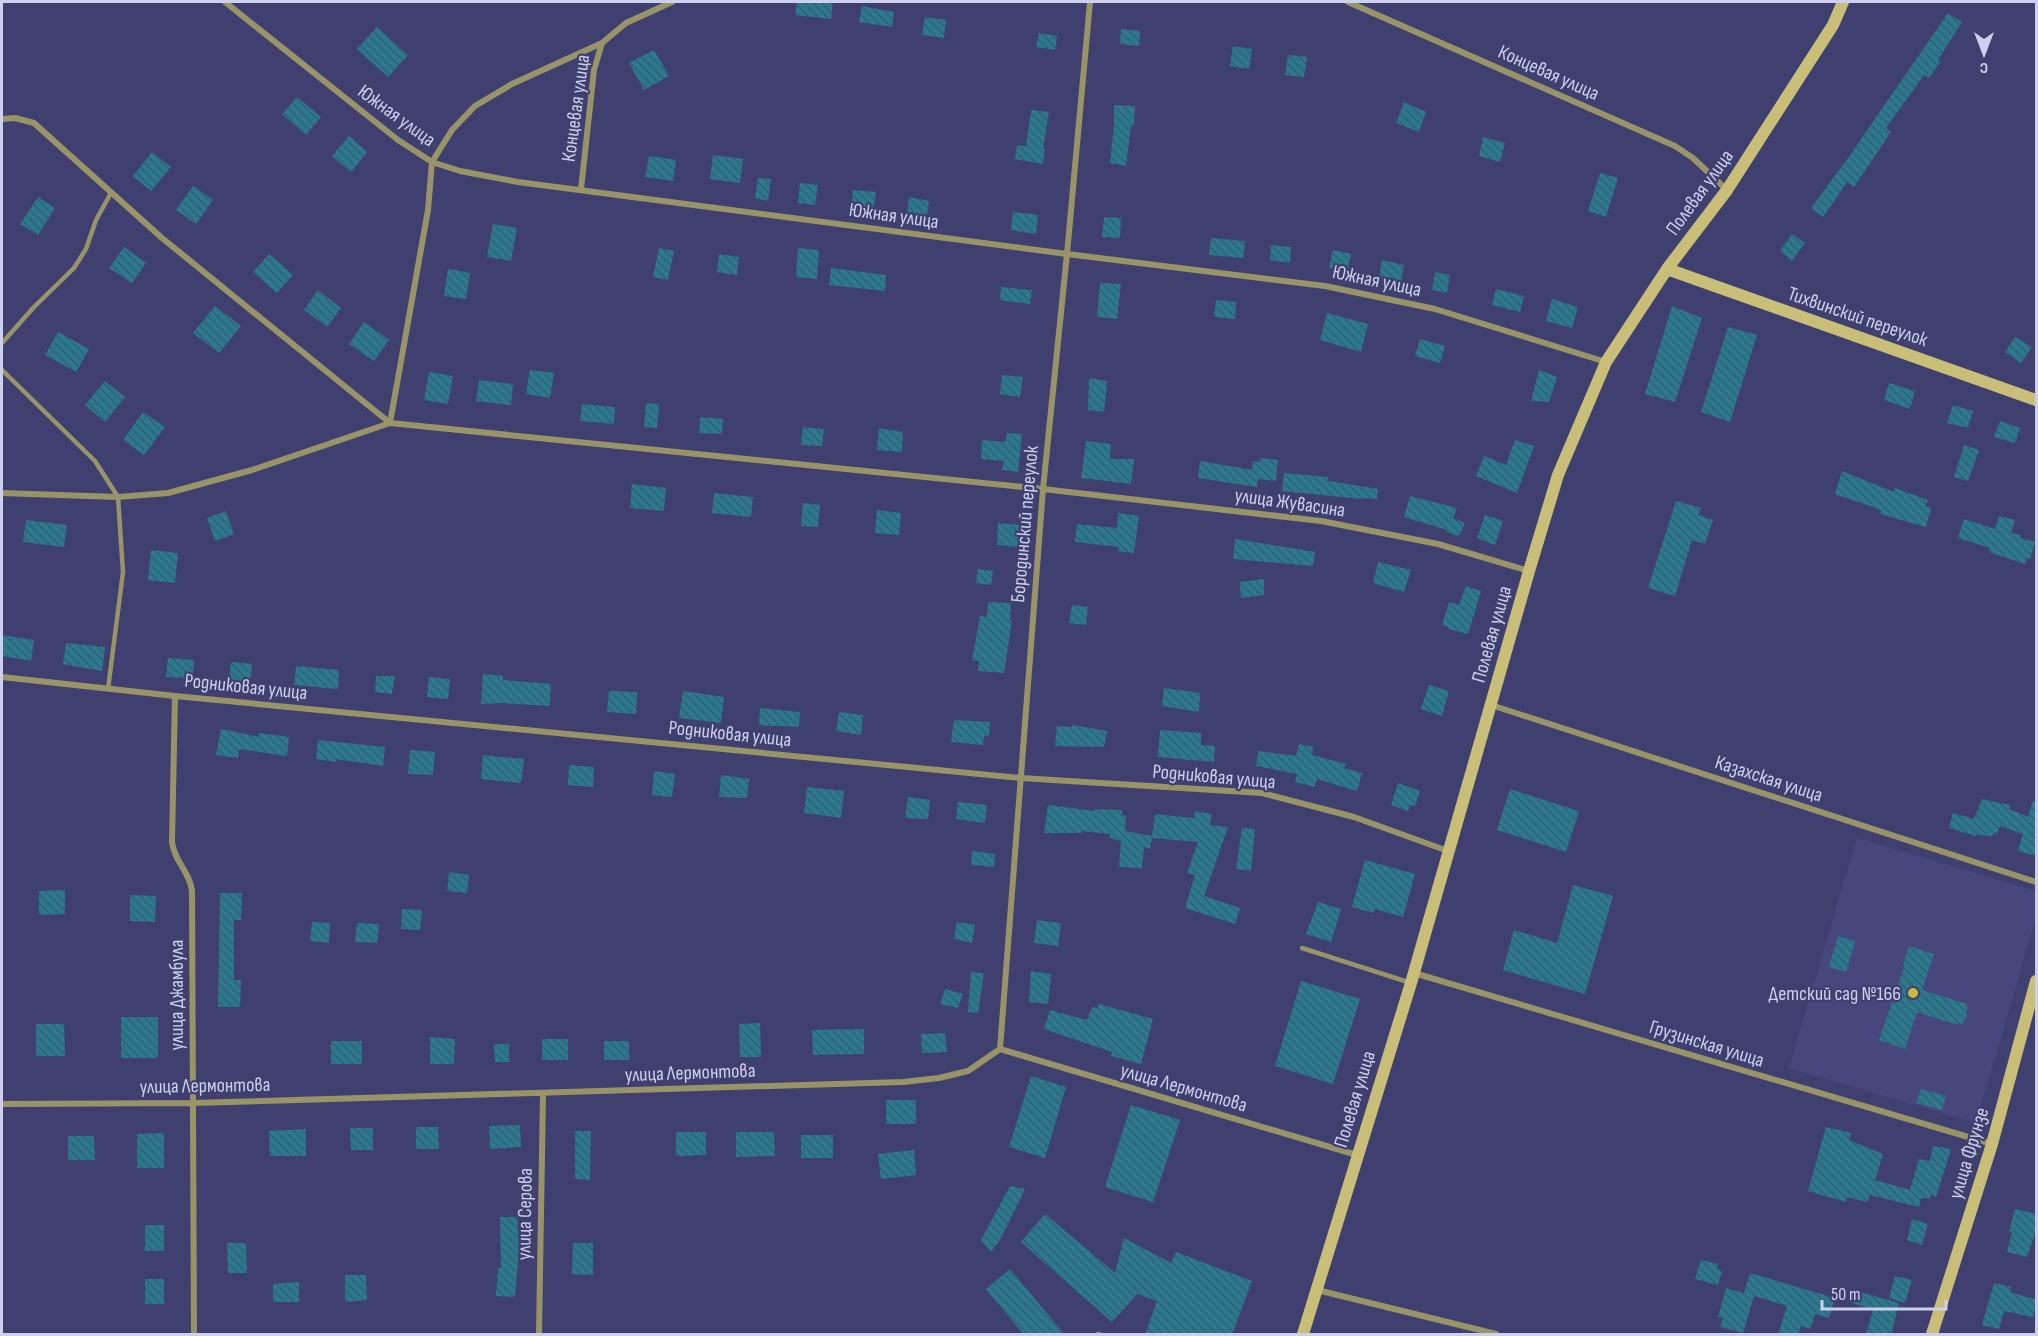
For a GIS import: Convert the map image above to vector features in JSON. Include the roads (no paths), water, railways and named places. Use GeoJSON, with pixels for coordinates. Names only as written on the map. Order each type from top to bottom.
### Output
{"type":"FeatureCollection","features":[{"type":"Feature","properties":{"kind":"street","name":"Южная улица"},"geometry":{"type":"LineString","coordinates":[[225,2],[398,140],[432,162],[460,171],[518,182],[1325,286],[1435,309],[1606,362]]}},
{"type":"Feature","properties":{"kind":"street","name":"Концевая улица"},"geometry":{"type":"LineString","coordinates":[[581,189],[594,69],[602,43],[626,23],[672,2]]}},
{"type":"Feature","properties":{"kind":"street","name":"Бородинский переулок"},"geometry":{"type":"LineString","coordinates":[[1000,1049],[1042,489],[1067,254],[1090,2]]}},
{"type":"Feature","properties":{"kind":"street","name":"Концевая улица"},"geometry":{"type":"LineString","coordinates":[[1348,2],[1675,146],[1693,158],[1727,190]]}},
{"type":"Feature","properties":{"kind":"street","name":"Полевая улица"},"geometry":{"type":"LineString","coordinates":[[1303,1335],[1412,978],[1558,475],[1606,362],[1667,269],[1727,190],[1833,25],[1843,2]]}},
{"type":"Feature","properties":{"kind":"street"},"geometry":{"type":"LineString","coordinates":[[390,423],[428,210],[432,162],[452,130],[475,106],[512,84],[602,43]]}},
{"type":"Feature","properties":{"kind":"street"},"geometry":{"type":"LineString","coordinates":[[2,119],[15,118],[34,123],[171,245],[390,423]]}},
{"type":"Feature","properties":{"kind":"street","name":"Тихвинский переулок"},"geometry":{"type":"LineString","coordinates":[[1667,269],[2035,396]]}},
{"type":"Feature","properties":{"kind":"street"},"geometry":{"type":"LineString","coordinates":[[2,493],[118,497],[168,494],[252,470],[390,423]]}},
{"type":"Feature","properties":{"kind":"street","name":"улица Жувасина"},"geometry":{"type":"LineString","coordinates":[[390,423],[1042,489],[1321,521],[1438,544],[1529,571]]}},
{"type":"Feature","properties":{"kind":"street","name":"Родниковая улица"},"geometry":{"type":"LineString","coordinates":[[2,677],[175,696],[1021,778],[1262,793],[1354,817],[1448,851]]}},
{"type":"Feature","properties":{"kind":"street","name":"улица Джамбула"},"geometry":{"type":"LineString","coordinates":[[175,696],[172,842],[175,857],[188,876],[192,891],[194,1335]]}},
{"type":"Feature","properties":{"kind":"street","name":"Казахская улица"},"geometry":{"type":"LineString","coordinates":[[1491,705],[2037,882]]}},
{"type":"Feature","properties":{"kind":"street","name":"Грузинская улица"},"geometry":{"type":"LineString","coordinates":[[1412,978],[1992,1144]]}},
{"type":"Feature","properties":{"kind":"street","name":"улица Фрунзе"},"geometry":{"type":"LineString","coordinates":[[1932,1335],[1992,1144],[2037,981]]}},
{"type":"Feature","properties":{"kind":"street","name":"улица Лермонтова"},"geometry":{"type":"LineString","coordinates":[[2,1104],[193,1103],[912,1081],[968,1071],[1000,1049],[1358,1155]]}},
{"type":"Feature","properties":{"kind":"street","name":"улица Серова"},"geometry":{"type":"LineString","coordinates":[[539,1335],[543,1094]]}},
{"type":"Feature","properties":{"kind":"street"},"geometry":{"type":"LineString","coordinates":[[1317,1290],[1496,1335]]}},
{"type":"Feature","properties":{"kind":"lane"},"geometry":{"type":"LineString","coordinates":[[2,343],[34,307],[74,268],[86,249],[96,219],[111,193]]}},
{"type":"Feature","properties":{"kind":"lane"},"geometry":{"type":"LineString","coordinates":[[2,370],[95,461],[118,497],[123,572],[108,689]]}},
{"type":"Feature","properties":{"kind":"lane"},"geometry":{"type":"LineString","coordinates":[[1302,948],[1412,978]]}},
{"type":"Feature","properties":{"kind":"place","name":"Детский сад №166"},"geometry":{"type":"Point","coordinates":[1913,993]}}]}
